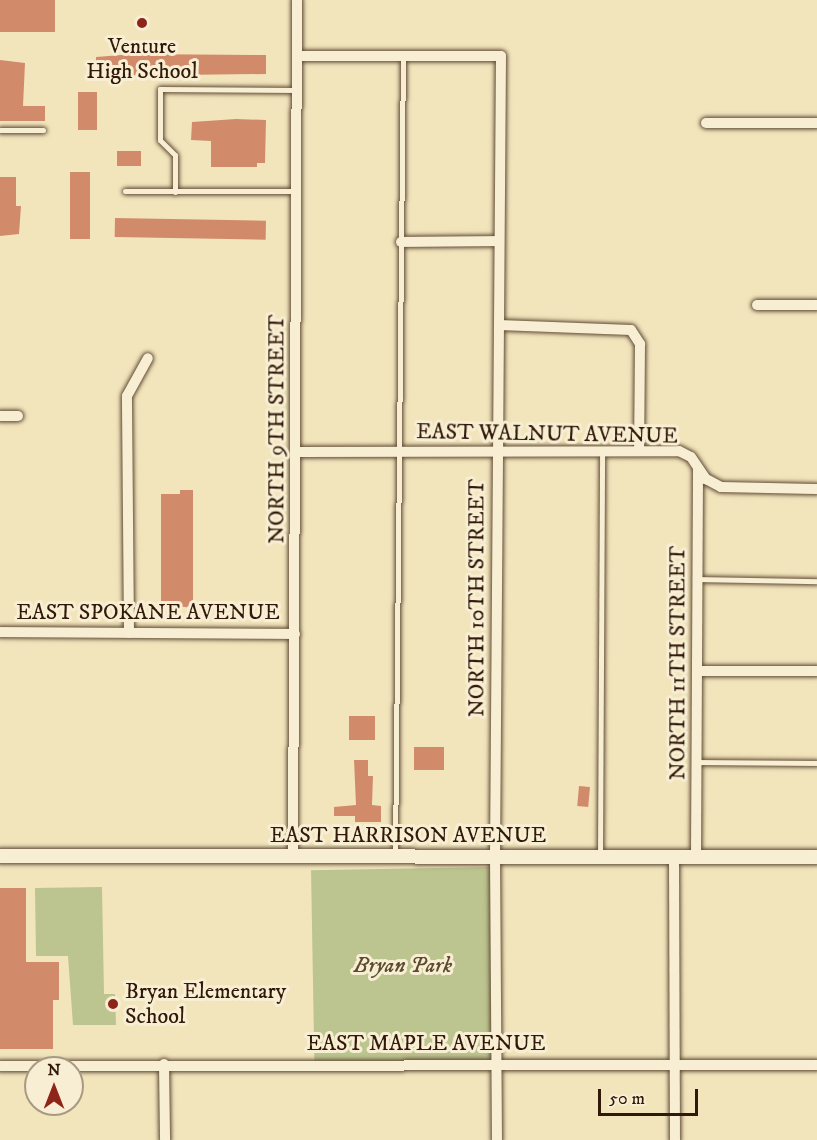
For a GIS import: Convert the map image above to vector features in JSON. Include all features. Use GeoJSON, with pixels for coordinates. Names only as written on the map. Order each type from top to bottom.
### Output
{"type":"FeatureCollection","features":[{"type":"Feature","properties":{"kind":"street","name":"NORTH 9TH STREET"},"geometry":{"type":"LineString","coordinates":[[293,857],[297,452],[297,0]]}},
{"type":"Feature","properties":{"kind":"street"},"geometry":{"type":"LineString","coordinates":[[297,56],[403,57]]}},
{"type":"Feature","properties":{"kind":"street","name":"NORTH 10TH STREET"},"geometry":{"type":"LineString","coordinates":[[403,57],[501,56],[495,857],[497,1140]]}},
{"type":"Feature","properties":{"kind":"street"},"geometry":{"type":"LineString","coordinates":[[705,123],[817,123]]}},
{"type":"Feature","properties":{"kind":"street"},"geometry":{"type":"LineString","coordinates":[[401,242],[499,241]]}},
{"type":"Feature","properties":{"kind":"street"},"geometry":{"type":"LineString","coordinates":[[757,304],[817,305]]}},
{"type":"Feature","properties":{"kind":"street"},"geometry":{"type":"LineString","coordinates":[[500,325],[624,327],[636,334],[640,344],[639,451]]}},
{"type":"Feature","properties":{"kind":"street"},"geometry":{"type":"LineString","coordinates":[[129,633],[127,396],[148,358]]}},
{"type":"Feature","properties":{"kind":"street"},"geometry":{"type":"LineString","coordinates":[[0,416],[18,416]]}},
{"type":"Feature","properties":{"kind":"street","name":"EAST WALNUT AVENUE"},"geometry":{"type":"LineString","coordinates":[[297,452],[679,451],[691,457],[705,479],[721,487],[817,489]]}},
{"type":"Feature","properties":{"kind":"street","name":"NORTH 11TH STREET"},"geometry":{"type":"LineString","coordinates":[[696,857],[698,469]]}},
{"type":"Feature","properties":{"kind":"street","name":"EAST SPOKANE AVENUE"},"geometry":{"type":"LineString","coordinates":[[0,632],[295,634]]}},
{"type":"Feature","properties":{"kind":"street"},"geometry":{"type":"LineString","coordinates":[[697,671],[817,671]]}},
{"type":"Feature","properties":{"kind":"street","name":"EAST HARRISON AVENUE"},"geometry":{"type":"LineString","coordinates":[[0,856],[817,857]]}},
{"type":"Feature","properties":{"kind":"street"},"geometry":{"type":"LineString","coordinates":[[674,857],[675,1140]]}},
{"type":"Feature","properties":{"kind":"street","name":"EAST MAPLE AVENUE"},"geometry":{"type":"LineString","coordinates":[[0,1066],[497,1063],[817,1065]]}},
{"type":"Feature","properties":{"kind":"street"},"geometry":{"type":"LineString","coordinates":[[164,1064],[165,1140]]}},
{"type":"Feature","properties":{"kind":"lane"},"geometry":{"type":"LineString","coordinates":[[395,857],[403,57]]}},
{"type":"Feature","properties":{"kind":"lane"},"geometry":{"type":"LineString","coordinates":[[175,192],[175,155],[160,140],[160,89],[297,90]]}},
{"type":"Feature","properties":{"kind":"lane"},"geometry":{"type":"LineString","coordinates":[[0,130],[43,130]]}},
{"type":"Feature","properties":{"kind":"lane"},"geometry":{"type":"LineString","coordinates":[[125,191],[297,191]]}},
{"type":"Feature","properties":{"kind":"lane"},"geometry":{"type":"LineString","coordinates":[[600,857],[602,451]]}},
{"type":"Feature","properties":{"kind":"lane"},"geometry":{"type":"LineString","coordinates":[[697,579],[817,581]]}},
{"type":"Feature","properties":{"kind":"lane"},"geometry":{"type":"LineString","coordinates":[[697,762],[817,763]]}},
{"type":"Feature","properties":{"kind":"green space","name":"Bryan Park"},"geometry":{"type":"Polygon","coordinates":[[[493,867],[496,1063],[314,1066],[311,870],[493,867]]]}},
{"type":"Feature","properties":{"kind":"green space"},"geometry":{"type":"Polygon","coordinates":[[[102,887],[104,994],[115,994],[116,1025],[73,1025],[68,956],[36,956],[35,888],[102,887]]]}},
{"type":"Feature","properties":{"kind":"building"},"geometry":{"type":"Polygon","coordinates":[[[0,0],[55,0],[55,32],[0,32],[0,0]]]}},
{"type":"Feature","properties":{"kind":"building"},"geometry":{"type":"Polygon","coordinates":[[[134,54],[266,55],[266,74],[96,76],[96,57],[134,54]]]}},
{"type":"Feature","properties":{"kind":"building"},"geometry":{"type":"Polygon","coordinates":[[[0,60],[25,63],[23,106],[45,106],[45,121],[0,121],[0,60]]]}},
{"type":"Feature","properties":{"kind":"building"},"geometry":{"type":"Polygon","coordinates":[[[78,92],[97,92],[97,130],[78,130],[78,92]]]}},
{"type":"Feature","properties":{"kind":"building"},"geometry":{"type":"Polygon","coordinates":[[[236,119],[266,120],[265,163],[257,163],[257,167],[211,167],[211,141],[191,140],[192,122],[236,119]]]}},
{"type":"Feature","properties":{"kind":"building"},"geometry":{"type":"Polygon","coordinates":[[[117,151],[141,151],[141,166],[117,166],[117,151]]]}},
{"type":"Feature","properties":{"kind":"building"},"geometry":{"type":"Polygon","coordinates":[[[70,172],[90,172],[90,239],[70,239],[70,172]]]}},
{"type":"Feature","properties":{"kind":"building"},"geometry":{"type":"Polygon","coordinates":[[[0,177],[16,177],[16,206],[21,206],[19,234],[0,236],[0,177]]]}},
{"type":"Feature","properties":{"kind":"building"},"geometry":{"type":"Polygon","coordinates":[[[115,218],[266,221],[266,240],[115,237],[115,218]]]}},
{"type":"Feature","properties":{"kind":"building"},"geometry":{"type":"Polygon","coordinates":[[[180,490],[193,490],[193,608],[161,604],[161,494],[180,494],[180,490]]]}},
{"type":"Feature","properties":{"kind":"building"},"geometry":{"type":"Polygon","coordinates":[[[349,716],[375,716],[375,740],[349,740],[349,716]]]}},
{"type":"Feature","properties":{"kind":"building"},"geometry":{"type":"Polygon","coordinates":[[[414,747],[444,747],[444,770],[414,770],[414,747]]]}},
{"type":"Feature","properties":{"kind":"building"},"geometry":{"type":"Polygon","coordinates":[[[354,760],[368,760],[368,776],[373,776],[372,805],[381,806],[381,822],[355,822],[355,816],[334,816],[334,807],[356,805],[354,760]]]}},
{"type":"Feature","properties":{"kind":"building"},"geometry":{"type":"Polygon","coordinates":[[[579,786],[590,787],[588,807],[577,806],[579,786]]]}},
{"type":"Feature","properties":{"kind":"building"},"geometry":{"type":"Polygon","coordinates":[[[0,888],[26,888],[26,962],[59,962],[59,1000],[53,1000],[53,1049],[0,1049],[0,888]]]}},
{"type":"Feature","properties":{"kind":"place","name":"Venture High School"},"geometry":{"type":"Point","coordinates":[142,23]}},
{"type":"Feature","properties":{"kind":"place","name":"Bryan Elementary School"},"geometry":{"type":"Point","coordinates":[113,1004]}}]}
